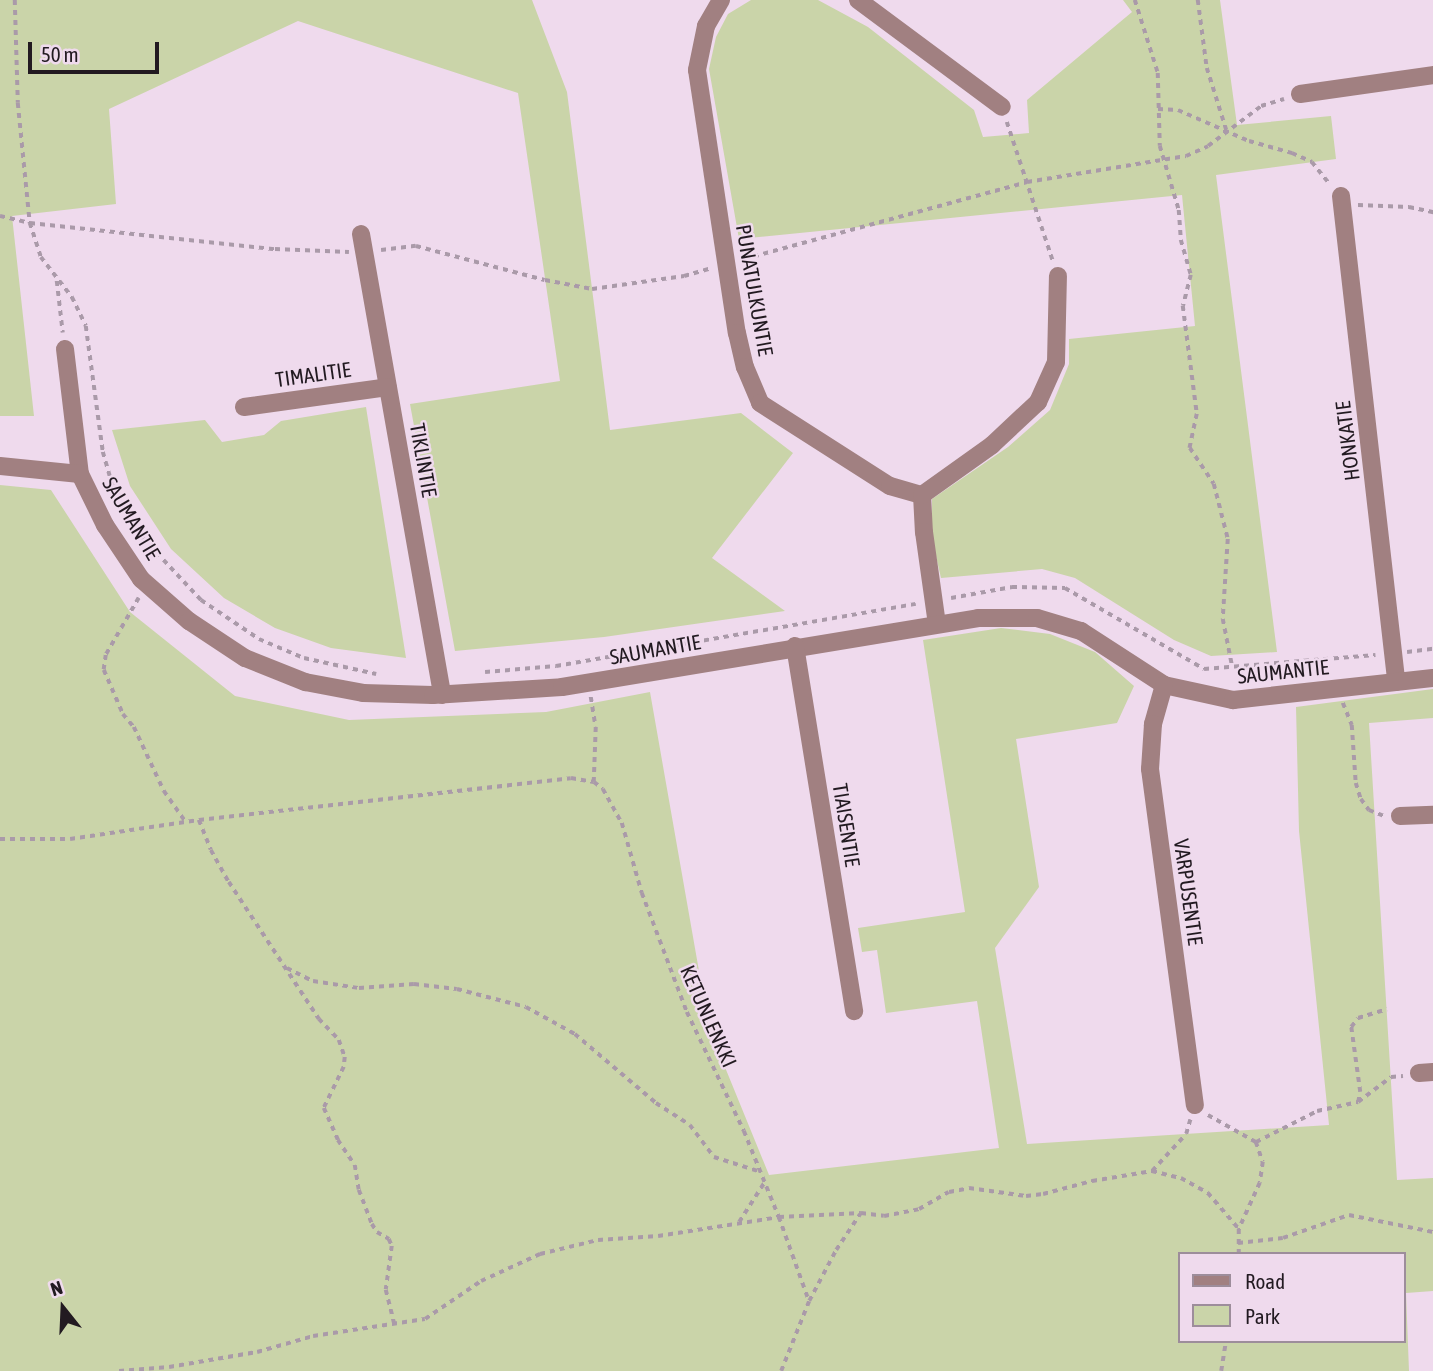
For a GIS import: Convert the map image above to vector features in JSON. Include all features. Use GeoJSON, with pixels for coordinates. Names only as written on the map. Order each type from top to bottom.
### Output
{"type":"FeatureCollection","features":[{"type":"Feature","properties":{"kind":"street","name":"PUNATULKUNTIE"},"geometry":{"type":"LineString","coordinates":[[721,0],[706,26],[698,70],[743,356],[760,403],[890,486],[922,495]]}},
{"type":"Feature","properties":{"kind":"street"},"geometry":{"type":"LineString","coordinates":[[858,0],[1002,107]]}},
{"type":"Feature","properties":{"kind":"street"},"geometry":{"type":"LineString","coordinates":[[1300,94],[1433,75]]}},
{"type":"Feature","properties":{"kind":"street","name":"HONKATIE"},"geometry":{"type":"LineString","coordinates":[[1341,201],[1396,682]]}},
{"type":"Feature","properties":{"kind":"street","name":"TIKLINTIE"},"geometry":{"type":"LineString","coordinates":[[363,243],[442,695]]}},
{"type":"Feature","properties":{"kind":"street"},"geometry":{"type":"LineString","coordinates":[[937,624],[924,532],[922,495],[992,446],[1038,402],[1056,362],[1058,276]]}},
{"type":"Feature","properties":{"kind":"street","name":"SAUMANTIE"},"geometry":{"type":"LineString","coordinates":[[65,349],[80,474],[105,525],[146,583],[189,621],[245,658],[305,682],[363,693],[442,695],[590,682],[795,646],[978,618],[1037,618],[1081,631],[1164,685],[1233,700],[1433,678]]}},
{"type":"Feature","properties":{"kind":"street","name":"TIMALITIE"},"geometry":{"type":"LineString","coordinates":[[244,407],[388,387]]}},
{"type":"Feature","properties":{"kind":"street"},"geometry":{"type":"LineString","coordinates":[[0,466],[80,474]]}},
{"type":"Feature","properties":{"kind":"street","name":"TIAISENTIE"},"geometry":{"type":"LineString","coordinates":[[795,646],[854,1011]]}},
{"type":"Feature","properties":{"kind":"street","name":"VARPUSENTIE"},"geometry":{"type":"LineString","coordinates":[[1164,685],[1153,724],[1150,769],[1195,1105]]}},
{"type":"Feature","properties":{"kind":"street"},"geometry":{"type":"LineString","coordinates":[[1400,816],[1433,815]]}},
{"type":"Feature","properties":{"kind":"path"},"geometry":{"type":"LineString","coordinates":[[15,0],[15,54],[22,170],[30,223],[41,257],[81,313],[91,357],[103,452],[113,486],[143,538],[174,575],[201,600],[259,639],[304,658],[389,675]]}},
{"type":"Feature","properties":{"kind":"path"},"geometry":{"type":"LineString","coordinates":[[1135,0],[1158,73],[1158,109],[1164,160],[1179,210],[1181,240],[1191,275],[1183,306],[1197,414],[1190,448],[1214,484],[1228,539],[1223,619],[1232,665]]}},
{"type":"Feature","properties":{"kind":"path"},"geometry":{"type":"LineString","coordinates":[[1198,0],[1207,68],[1227,132]]}},
{"type":"Feature","properties":{"kind":"path"},"geometry":{"type":"LineString","coordinates":[[0,216],[30,223],[275,249],[363,243],[416,246],[592,289],[684,276],[1027,181],[1186,156],[1227,132],[1261,106],[1300,94]]}},
{"type":"Feature","properties":{"kind":"path"},"geometry":{"type":"LineString","coordinates":[[1002,107],[1058,276]]}},
{"type":"Feature","properties":{"kind":"path"},"geometry":{"type":"LineString","coordinates":[[1158,109],[1178,110],[1227,132],[1311,162],[1341,201],[1409,206],[1433,212]]}},
{"type":"Feature","properties":{"kind":"path"},"geometry":{"type":"LineString","coordinates":[[57,281],[65,349]]}},
{"type":"Feature","properties":{"kind":"path"},"geometry":{"type":"LineString","coordinates":[[146,583],[106,655],[104,670],[123,714],[134,727],[164,791],[185,821]]}},
{"type":"Feature","properties":{"kind":"path"},"geometry":{"type":"LineString","coordinates":[[478,673],[556,666],[786,624]]}},
{"type":"Feature","properties":{"kind":"path"},"geometry":{"type":"LineString","coordinates":[[0,839],[69,839],[185,821],[571,778],[594,782],[596,727],[590,682]]}},
{"type":"Feature","properties":{"kind":"path"},"geometry":{"type":"LineString","coordinates":[[1337,688],[1352,725],[1356,783],[1361,799],[1369,810],[1380,816],[1400,816]]}},
{"type":"Feature","properties":{"kind":"path","name":"KETUNLENKKI"},"geometry":{"type":"LineString","coordinates":[[594,782],[603,789],[622,823],[642,893],[687,1012],[765,1181],[809,1301]]}},
{"type":"Feature","properties":{"kind":"path"},"geometry":{"type":"LineString","coordinates":[[199,820],[211,850],[229,882],[324,1025],[338,1040],[345,1057],[344,1067],[324,1108],[338,1140],[355,1165],[359,1190],[372,1224],[377,1232],[389,1239],[392,1246],[386,1290],[395,1325]]}},
{"type":"Feature","properties":{"kind":"path"},"geometry":{"type":"LineString","coordinates":[[285,967],[313,981],[359,988],[414,984],[457,989],[526,1007],[575,1034],[656,1103],[690,1125],[714,1157],[761,1172]]}},
{"type":"Feature","properties":{"kind":"path"},"geometry":{"type":"LineString","coordinates":[[1358,1102],[1351,1027],[1358,1018],[1387,1009]]}},
{"type":"Feature","properties":{"kind":"path"},"geometry":{"type":"LineString","coordinates":[[1256,1142],[1317,1111],[1358,1102],[1391,1077],[1426,1072]]}},
{"type":"Feature","properties":{"kind":"path"},"geometry":{"type":"LineString","coordinates":[[1152,1171],[1186,1134],[1195,1105],[1218,1123],[1242,1131],[1256,1142],[1263,1162],[1260,1183],[1239,1228],[1239,1252]]}},
{"type":"Feature","properties":{"kind":"path"},"geometry":{"type":"LineString","coordinates":[[119,1371],[169,1367],[257,1352],[313,1336],[425,1319],[481,1281],[540,1254],[598,1240],[658,1236],[779,1217],[861,1213],[884,1216],[919,1209],[949,1192],[969,1188],[1026,1196],[1152,1171],[1181,1178],[1209,1193],[1239,1228]]}},
{"type":"Feature","properties":{"kind":"path"},"geometry":{"type":"LineString","coordinates":[[739,1222],[765,1181]]}},
{"type":"Feature","properties":{"kind":"path"},"geometry":{"type":"LineString","coordinates":[[781,1371],[809,1301],[836,1250],[861,1213]]}},
{"type":"Feature","properties":{"kind":"path"},"geometry":{"type":"LineString","coordinates":[[1238,1243],[1283,1238],[1349,1215],[1433,1232]]}},
{"type":"Feature","properties":{"kind":"path"},"geometry":{"type":"LineString","coordinates":[[1221,1371],[1226,1343]]}},
{"type":"Feature","properties":{"kind":"green space"},"geometry":{"type":"Polygon","coordinates":[[[0,0],[532,0],[567,92],[610,430],[741,413],[793,453],[712,558],[785,611],[604,637],[455,651],[410,404],[560,381],[518,93],[298,21],[109,109],[116,204],[12,216],[34,416],[0,416],[0,0]]]}},
{"type":"Feature","properties":{"kind":"green space"},"geometry":{"type":"Polygon","coordinates":[[[751,0],[818,0],[868,27],[974,110],[983,137],[1029,133],[1027,100],[1132,12],[1123,0],[1220,0],[1237,125],[1331,116],[1336,159],[1216,175],[1277,652],[1211,656],[1174,640],[1075,578],[1042,569],[941,578],[932,539],[932,499],[1008,447],[1050,410],[1069,364],[1069,339],[1195,326],[1182,195],[739,239],[709,69],[716,37],[728,14],[751,0]]]}},
{"type":"Feature","properties":{"kind":"green space"},"geometry":{"type":"Polygon","coordinates":[[[366,407],[406,658],[331,648],[275,628],[224,598],[171,549],[130,486],[112,430],[205,420],[222,442],[264,435],[281,421],[366,407]]]}},
{"type":"Feature","properties":{"kind":"green space"},"geometry":{"type":"Polygon","coordinates":[[[0,485],[51,490],[130,612],[235,696],[349,720],[546,712],[650,692],[709,1028],[769,1175],[999,1148],[977,1001],[886,1013],[877,950],[862,952],[858,928],[965,912],[923,640],[1001,628],[1050,634],[1095,652],[1134,686],[1117,723],[1016,739],[1039,887],[995,948],[1027,1144],[1329,1125],[1299,831],[1296,707],[1433,689],[1433,718],[1369,723],[1397,1180],[1433,1178],[1433,1291],[1406,1293],[1409,1371],[0,1371],[0,485]]]}}]}
